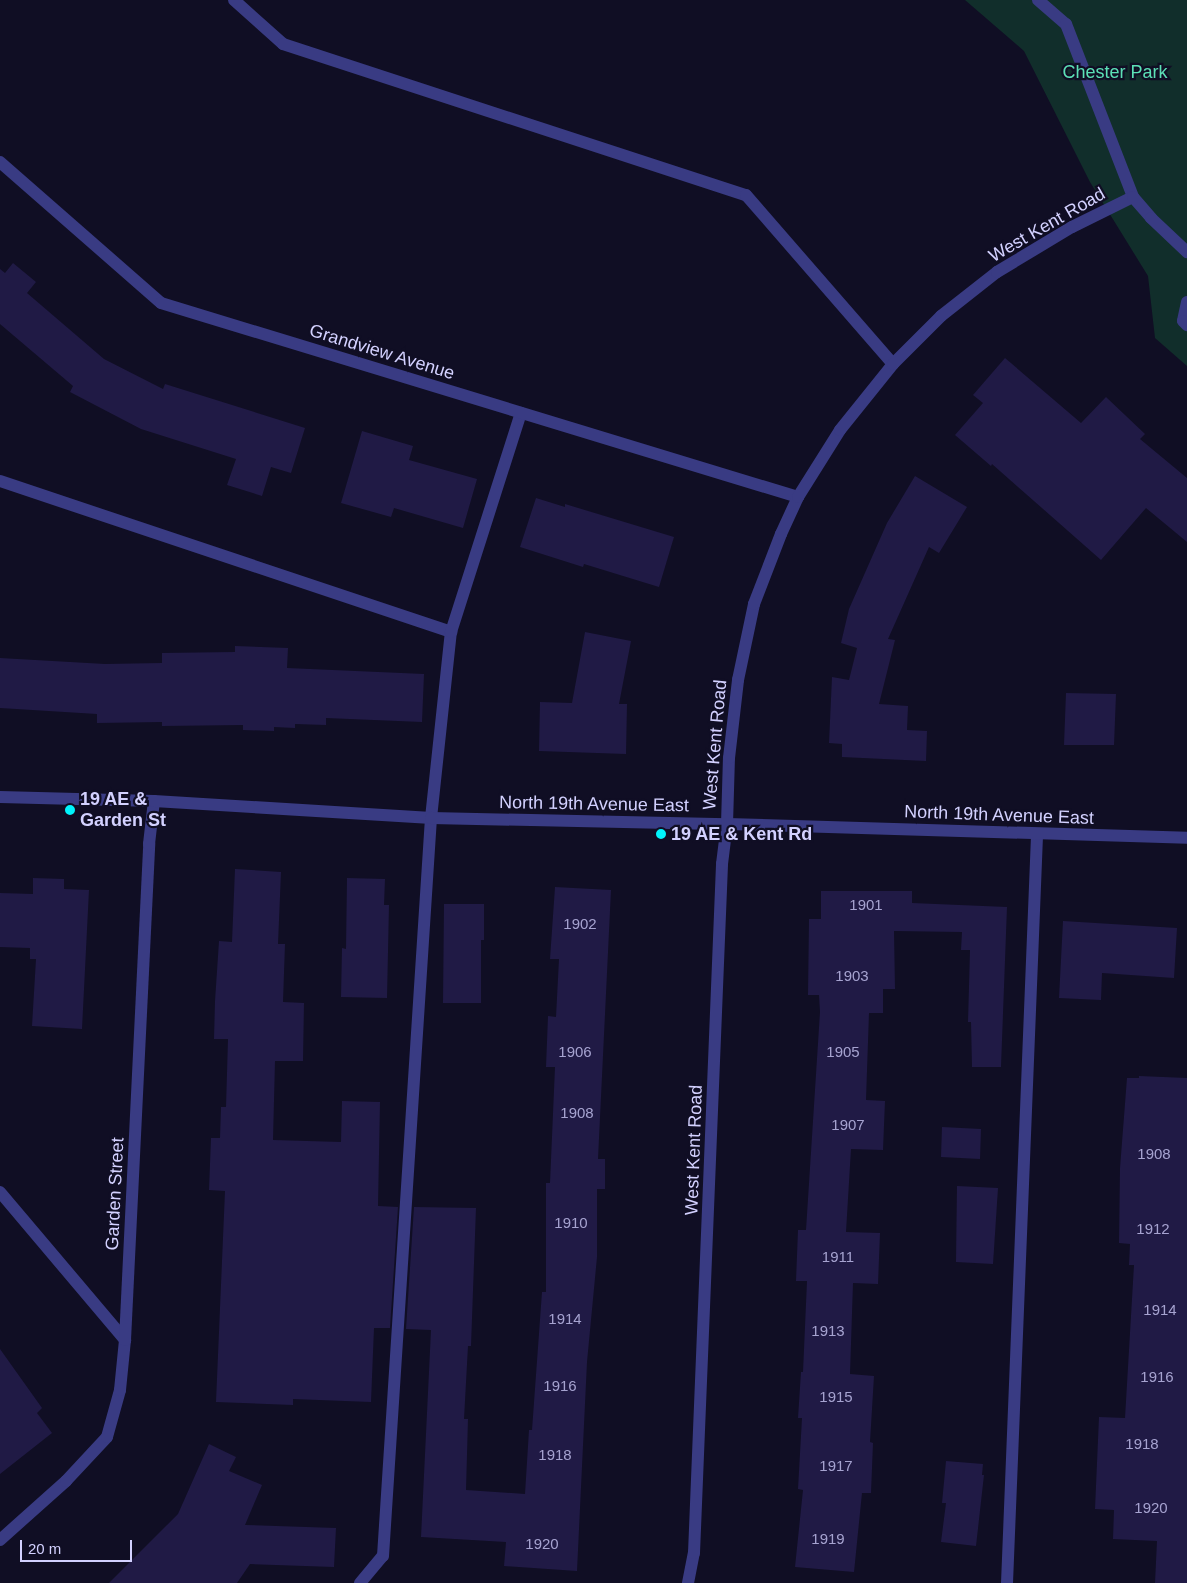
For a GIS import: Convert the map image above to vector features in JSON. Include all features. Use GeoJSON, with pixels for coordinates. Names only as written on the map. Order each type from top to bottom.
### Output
{"type":"FeatureCollection","features":[{"type":"Feature","properties":{"kind":"street"},"geometry":{"type":"LineString","coordinates":[[234,0],[283,44],[746,194],[892,364]]}},
{"type":"Feature","properties":{"kind":"street"},"geometry":{"type":"LineString","coordinates":[[1038,0],[1066,24],[1133,197],[1151,218],[1187,252]]}},
{"type":"Feature","properties":{"kind":"street","name":"Grandview Avenue"},"geometry":{"type":"LineString","coordinates":[[0,162],[161,303],[798,497]]}},
{"type":"Feature","properties":{"kind":"street","name":"West Kent Road"},"geometry":{"type":"LineString","coordinates":[[688,1583],[694,1553],[722,864],[729,758],[742,661],[754,604],[780,534],[798,497],[840,430],[892,364],[941,316],[997,272],[1072,227],[1133,197]]}},
{"type":"Feature","properties":{"kind":"street"},"geometry":{"type":"LineString","coordinates":[[1187,302],[1183,321],[1187,326]]}},
{"type":"Feature","properties":{"kind":"street"},"geometry":{"type":"LineString","coordinates":[[360,1583],[383,1556],[431,818],[451,632],[521,413]]}},
{"type":"Feature","properties":{"kind":"street"},"geometry":{"type":"LineString","coordinates":[[0,481],[451,632]]}},
{"type":"Feature","properties":{"kind":"street","name":"North 19th Avenue East"},"geometry":{"type":"LineString","coordinates":[[0,797],[154,802],[431,818],[726,824],[1036,835],[1187,838]]}},
{"type":"Feature","properties":{"kind":"street","name":"Garden Street"},"geometry":{"type":"LineString","coordinates":[[0,1540],[66,1481],[107,1437],[120,1390],[126,1340],[150,844],[154,802]]}},
{"type":"Feature","properties":{"kind":"street"},"geometry":{"type":"LineString","coordinates":[[1007,1583],[1036,835]]}},
{"type":"Feature","properties":{"kind":"street"},"geometry":{"type":"LineString","coordinates":[[0,1192],[126,1340]]}},
{"type":"Feature","properties":{"kind":"green space","name":"Chester Park"},"geometry":{"type":"Polygon","coordinates":[[[965,0],[1187,0],[1187,366],[1155,338],[1148,276],[1090,182],[1024,51],[965,0]]]}},
{"type":"Feature","properties":{"kind":"building"},"geometry":{"type":"Polygon","coordinates":[[[13,263],[36,282],[27,293],[104,359],[163,389],[165,384],[305,428],[291,473],[271,467],[262,496],[227,485],[236,459],[141,429],[70,392],[73,386],[0,324],[0,269],[5,273],[13,263]]]}},
{"type":"Feature","properties":{"kind":"building"},"geometry":{"type":"Polygon","coordinates":[[[1005,358],[1081,423],[1106,397],[1145,434],[1140,439],[1187,478],[1187,542],[1146,508],[1101,560],[992,464],[991,466],[955,435],[983,403],[973,395],[1005,358]]]}},
{"type":"Feature","properties":{"kind":"building"},"geometry":{"type":"Polygon","coordinates":[[[362,431],[413,446],[409,460],[477,479],[463,528],[394,508],[391,517],[341,503],[362,431]]]}},
{"type":"Feature","properties":{"kind":"building"},"geometry":{"type":"Polygon","coordinates":[[[915,476],[967,507],[939,553],[929,547],[888,639],[895,640],[879,704],[908,706],[907,730],[927,731],[926,761],[842,757],[842,744],[829,743],[832,677],[849,680],[857,648],[841,643],[849,609],[887,523],[915,476]]]}},
{"type":"Feature","properties":{"kind":"building"},"geometry":{"type":"Polygon","coordinates":[[[536,498],[565,507],[565,504],[674,537],[659,587],[584,564],[583,567],[520,547],[536,498]]]}},
{"type":"Feature","properties":{"kind":"building"},"geometry":{"type":"Polygon","coordinates":[[[585,632],[631,641],[619,704],[627,704],[626,754],[539,751],[540,702],[572,703],[585,632]]]}},
{"type":"Feature","properties":{"kind":"building"},"geometry":{"type":"Polygon","coordinates":[[[235,646],[288,648],[287,668],[424,674],[422,722],[326,718],[326,725],[295,724],[295,728],[274,727],[274,731],[243,730],[243,725],[162,726],[162,722],[97,723],[97,714],[0,708],[0,658],[105,664],[162,663],[162,653],[235,652],[235,646]]]}},
{"type":"Feature","properties":{"kind":"building"},"geometry":{"type":"Polygon","coordinates":[[[1066,693],[1116,694],[1114,745],[1064,745],[1066,693]]]}},
{"type":"Feature","properties":{"kind":"building"},"geometry":{"type":"Polygon","coordinates":[[[235,869],[281,872],[278,944],[285,944],[283,1002],[304,1003],[303,1061],[275,1061],[273,1140],[341,1142],[342,1101],[380,1102],[378,1206],[398,1207],[390,1328],[374,1328],[371,1402],[293,1399],[293,1405],[216,1402],[225,1191],[209,1190],[211,1138],[220,1138],[221,1107],[226,1107],[228,1039],[214,1039],[215,1001],[219,941],[232,942],[235,869]]]}},
{"type":"Feature","properties":{"kind":"building"},"geometry":{"type":"Polygon","coordinates":[[[33,878],[64,879],[64,889],[89,890],[82,1029],[32,1026],[36,959],[30,959],[30,948],[0,947],[0,893],[33,894],[33,878]]]}},
{"type":"Feature","properties":{"kind":"building"},"geometry":{"type":"Polygon","coordinates":[[[347,878],[385,879],[384,905],[389,905],[387,998],[341,997],[342,948],[346,949],[347,878]]]}},
{"type":"Feature","properties":{"kind":"building"},"geometry":{"type":"Polygon","coordinates":[[[555,887],[611,890],[598,1159],[605,1159],[605,1189],[597,1189],[597,1257],[587,1362],[577,1571],[504,1566],[506,1542],[421,1537],[431,1330],[406,1329],[414,1207],[476,1208],[471,1346],[468,1346],[464,1419],[468,1419],[466,1490],[525,1494],[529,1430],[532,1430],[542,1292],[546,1292],[546,1183],[550,1183],[555,1067],[546,1067],[548,1016],[556,1017],[559,959],[550,959],[555,887]]]}},
{"type":"Feature","properties":{"kind":"building"},"geometry":{"type":"Polygon","coordinates":[[[821,891],[912,891],[912,903],[1007,907],[1001,1067],[972,1067],[971,1022],[968,1022],[970,950],[961,950],[962,932],[894,931],[895,989],[883,989],[883,1013],[869,1013],[866,1100],[885,1101],[883,1150],[851,1149],[846,1232],[880,1233],[878,1284],[853,1283],[850,1374],[874,1376],[870,1442],[873,1443],[871,1493],[862,1493],[854,1572],[795,1567],[803,1490],[798,1489],[802,1418],[798,1418],[801,1372],[803,1372],[807,1281],[796,1281],[798,1230],[806,1230],[820,1012],[819,995],[808,995],[809,919],[821,919],[821,891]]]}},
{"type":"Feature","properties":{"kind":"building"},"geometry":{"type":"Polygon","coordinates":[[[444,904],[484,904],[484,940],[481,940],[481,1003],[443,1003],[444,904]]]}},
{"type":"Feature","properties":{"kind":"building"},"geometry":{"type":"Polygon","coordinates":[[[1063,921],[1177,928],[1174,978],[1102,973],[1101,1000],[1059,998],[1063,921]]]}},
{"type":"Feature","properties":{"kind":"building"},"geometry":{"type":"Polygon","coordinates":[[[1139,1076],[1187,1078],[1187,1583],[1155,1583],[1157,1541],[1113,1539],[1114,1510],[1095,1509],[1099,1417],[1125,1418],[1134,1265],[1129,1265],[1130,1244],[1119,1243],[1120,1168],[1127,1078],[1139,1078],[1139,1076]]]}},
{"type":"Feature","properties":{"kind":"building"},"geometry":{"type":"Polygon","coordinates":[[[942,1127],[981,1129],[980,1159],[941,1157],[942,1127]]]}},
{"type":"Feature","properties":{"kind":"building"},"geometry":{"type":"Polygon","coordinates":[[[957,1186],[998,1188],[993,1264],[956,1262],[957,1186]]]}},
{"type":"Feature","properties":{"kind":"building"},"geometry":{"type":"Polygon","coordinates":[[[0,1349],[42,1408],[37,1413],[52,1433],[0,1474],[0,1349]]]}},
{"type":"Feature","properties":{"kind":"building"},"geometry":{"type":"Polygon","coordinates":[[[209,1444],[236,1457],[229,1471],[262,1485],[245,1525],[336,1528],[334,1567],[250,1564],[237,1583],[109,1583],[178,1514],[209,1444]]]}},
{"type":"Feature","properties":{"kind":"building"},"geometry":{"type":"Polygon","coordinates":[[[946,1461],[983,1464],[982,1475],[984,1475],[976,1546],[941,1542],[946,1503],[942,1503],[946,1461]]]}},
{"type":"Feature","properties":{"kind":"place","name":"19 AE & Garden St"},"geometry":{"type":"Point","coordinates":[70,810]}},
{"type":"Feature","properties":{"kind":"place","name":"19 AE & Kent Rd"},"geometry":{"type":"Point","coordinates":[661,834]}}]}
